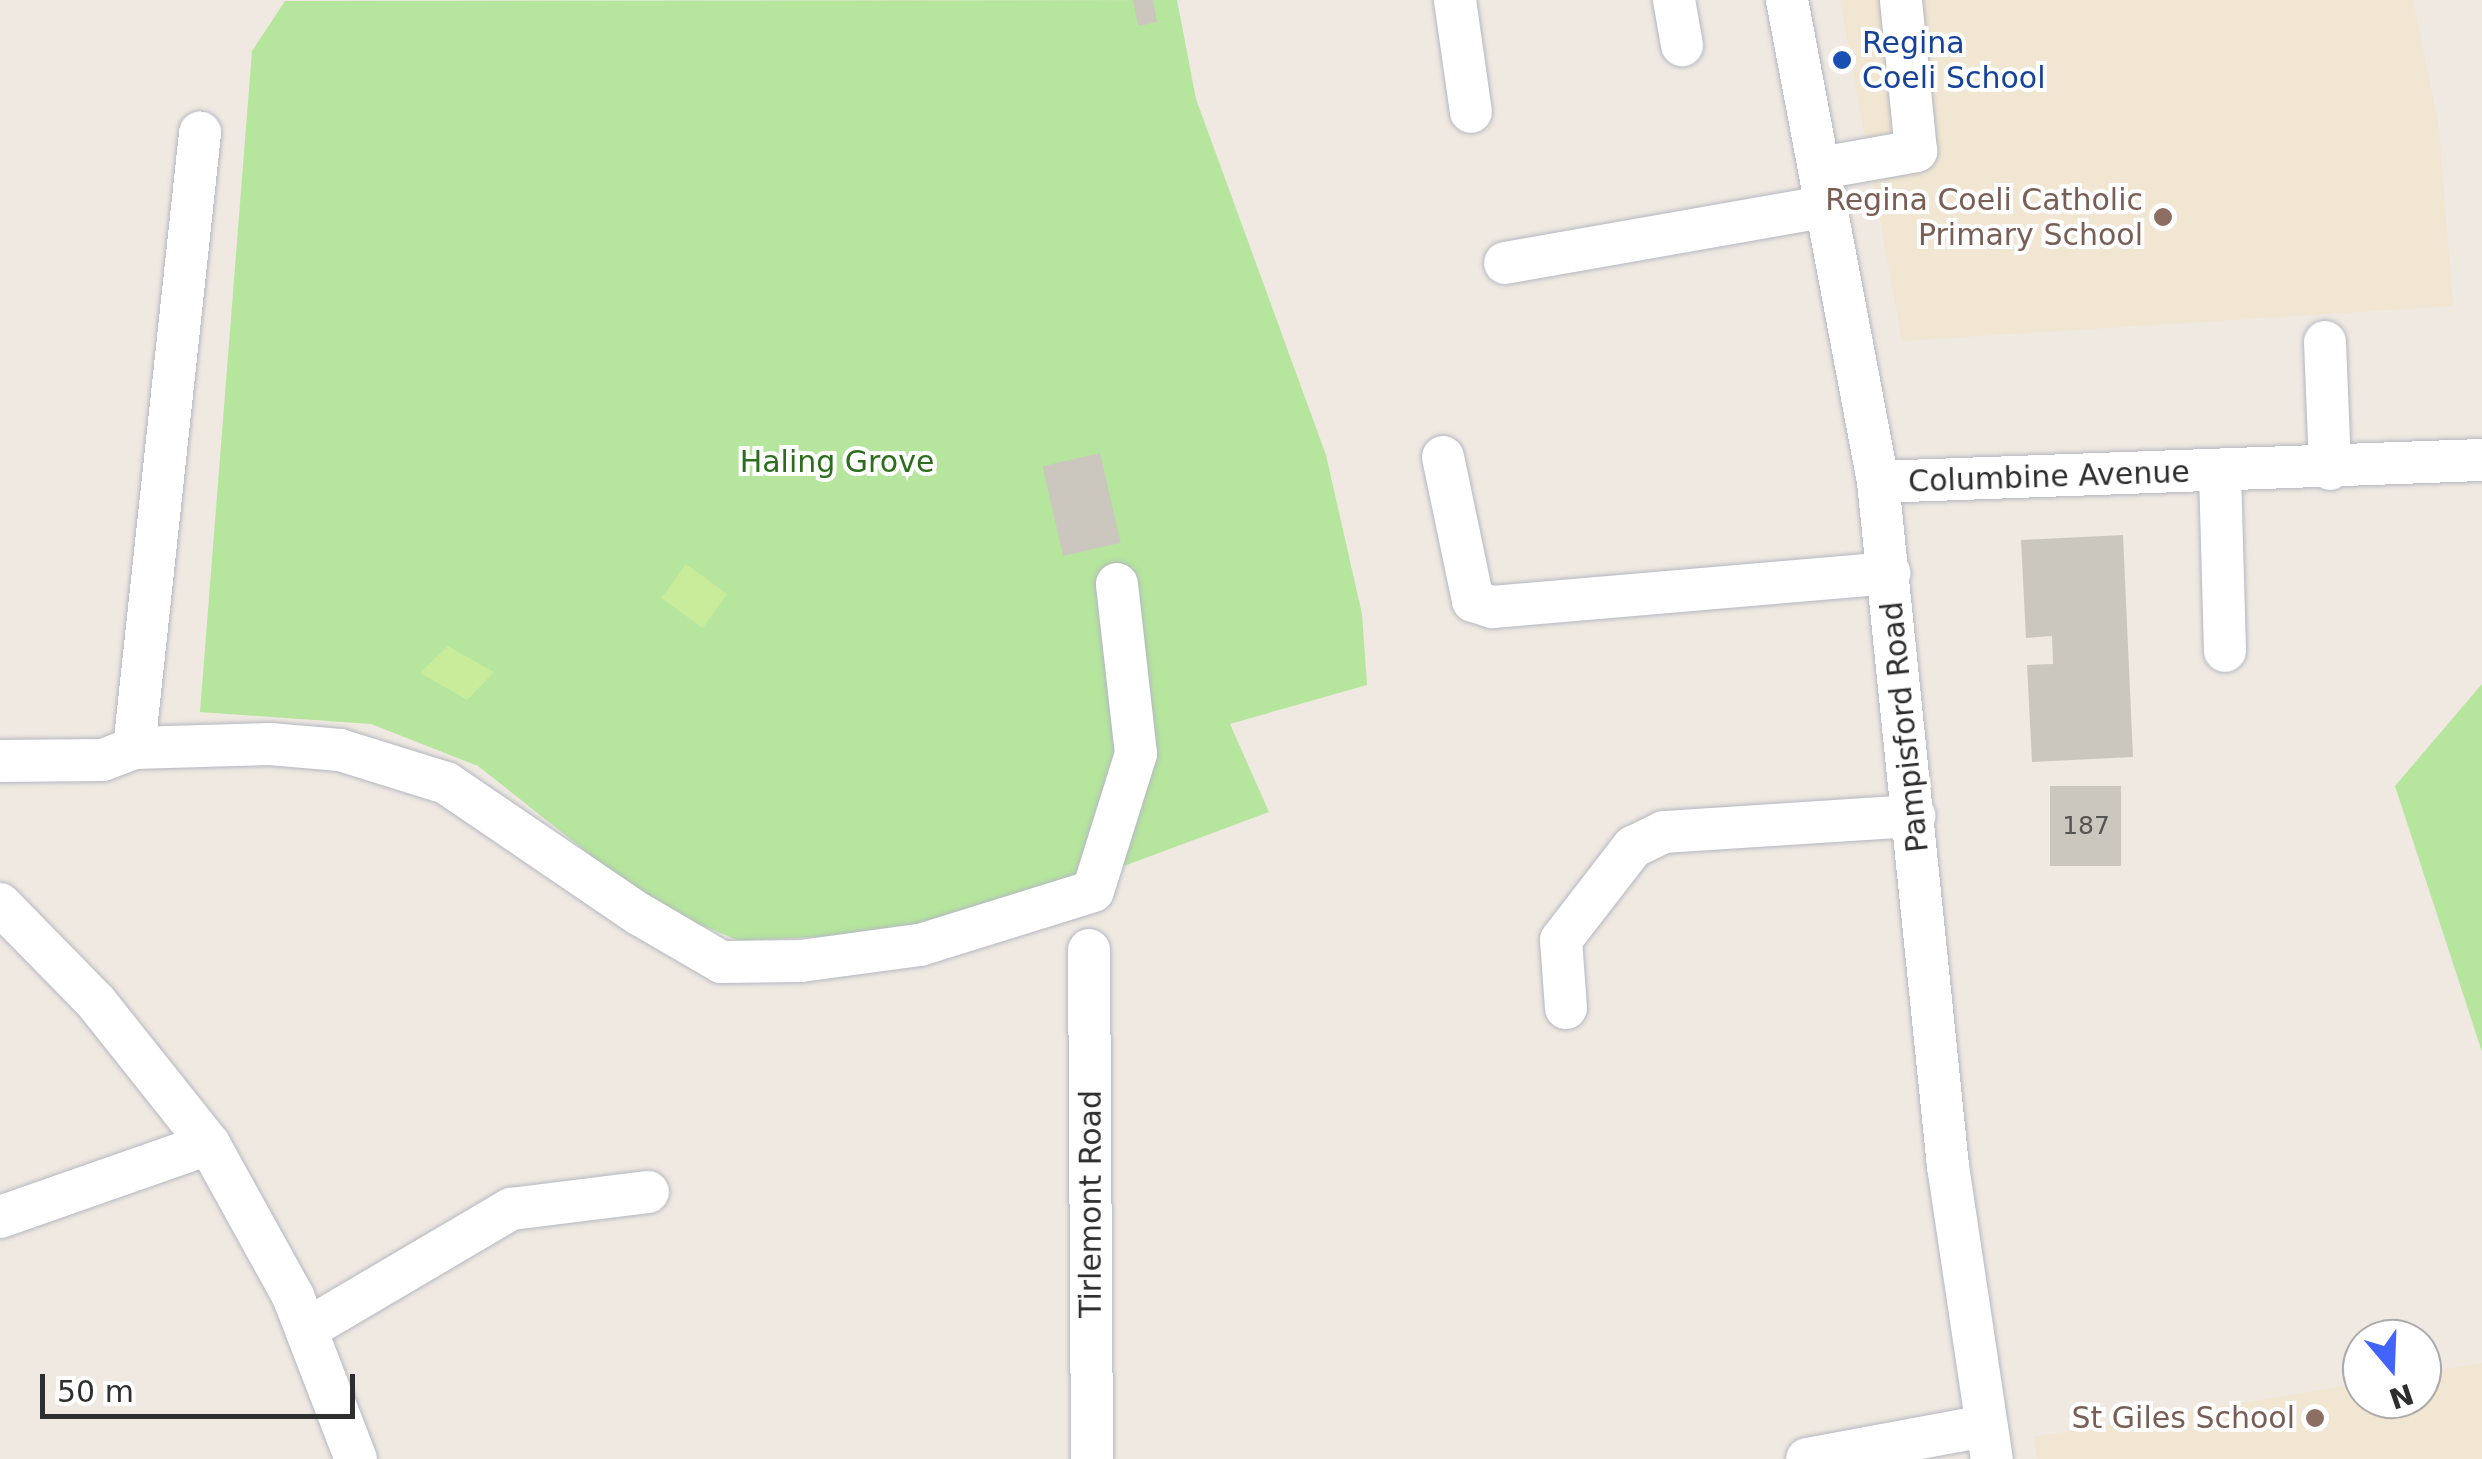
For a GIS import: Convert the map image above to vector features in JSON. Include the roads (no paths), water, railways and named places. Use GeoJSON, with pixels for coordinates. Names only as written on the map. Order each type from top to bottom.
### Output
{"type":"FeatureCollection","features":[{"type":"Feature","properties":{"kind":"street"},"geometry":{"type":"LineString","coordinates":[[1454,0],[1470,112]]}},
{"type":"Feature","properties":{"kind":"street"},"geometry":{"type":"LineString","coordinates":[[1674,0],[1682,45]]}},
{"type":"Feature","properties":{"kind":"street","name":"Pampisford Road"},"geometry":{"type":"LineString","coordinates":[[1788,0],[1878,482],[1948,1166],[1989,1442]]}},
{"type":"Feature","properties":{"kind":"street"},"geometry":{"type":"LineString","coordinates":[[1505,263],[1824,187],[1916,151],[1901,0]]}},
{"type":"Feature","properties":{"kind":"street"},"geometry":{"type":"LineString","coordinates":[[134,748],[200,133]]}},
{"type":"Feature","properties":{"kind":"street"},"geometry":{"type":"LineString","coordinates":[[2325,342],[2330,469]]}},
{"type":"Feature","properties":{"kind":"street"},"geometry":{"type":"LineString","coordinates":[[1444,457],[1473,601],[1493,607],[1890,573]]}},
{"type":"Feature","properties":{"kind":"street","name":"Columbine Avenue"},"geometry":{"type":"LineString","coordinates":[[1878,482],[2330,469],[2482,460]]}},
{"type":"Feature","properties":{"kind":"street","name":"Columbine Avenue"},"geometry":{"type":"LineString","coordinates":[[2220,472],[2224,651]]}},
{"type":"Feature","properties":{"kind":"street"},"geometry":{"type":"LineString","coordinates":[[0,761],[103,760],[134,748],[270,744],[340,750],[446,784],[638,914],[721,962],[786,962],[920,945],[1093,891],[1136,754],[1117,584]]}},
{"type":"Feature","properties":{"kind":"street"},"geometry":{"type":"LineString","coordinates":[[1566,1008],[1561,940],[1632,847],[1664,832],[1763,822],[1914,816]]}},
{"type":"Feature","properties":{"kind":"street"},"geometry":{"type":"LineString","coordinates":[[0,904],[96,1002],[209,1144],[258,1226],[307,1329],[356,1459]]}},
{"type":"Feature","properties":{"kind":"street","name":"Tirlemont Road"},"geometry":{"type":"LineString","coordinates":[[1089,950],[1092,1459]]}},
{"type":"Feature","properties":{"kind":"street"},"geometry":{"type":"LineString","coordinates":[[0,1217],[209,1144]]}},
{"type":"Feature","properties":{"kind":"street"},"geometry":{"type":"LineString","coordinates":[[307,1329],[511,1209],[648,1192]]}},
{"type":"Feature","properties":{"kind":"street"},"geometry":{"type":"LineString","coordinates":[[1807,1459],[1989,1442]]}},
{"type":"Feature","properties":{"kind":"place","name":"Regina Coeli School"},"geometry":{"type":"Point","coordinates":[1842,60]}},
{"type":"Feature","properties":{"kind":"place","name":"Regina Coeli Catholic Primary School"},"geometry":{"type":"Point","coordinates":[2163,217]}},
{"type":"Feature","properties":{"kind":"place","name":"St Giles School"},"geometry":{"type":"Point","coordinates":[2315,1418]}},
{"type":"Feature","properties":{"kind":"park label","name":"Haling Grove"},"geometry":{"type":"Point","coordinates":[837,462]}}]}
